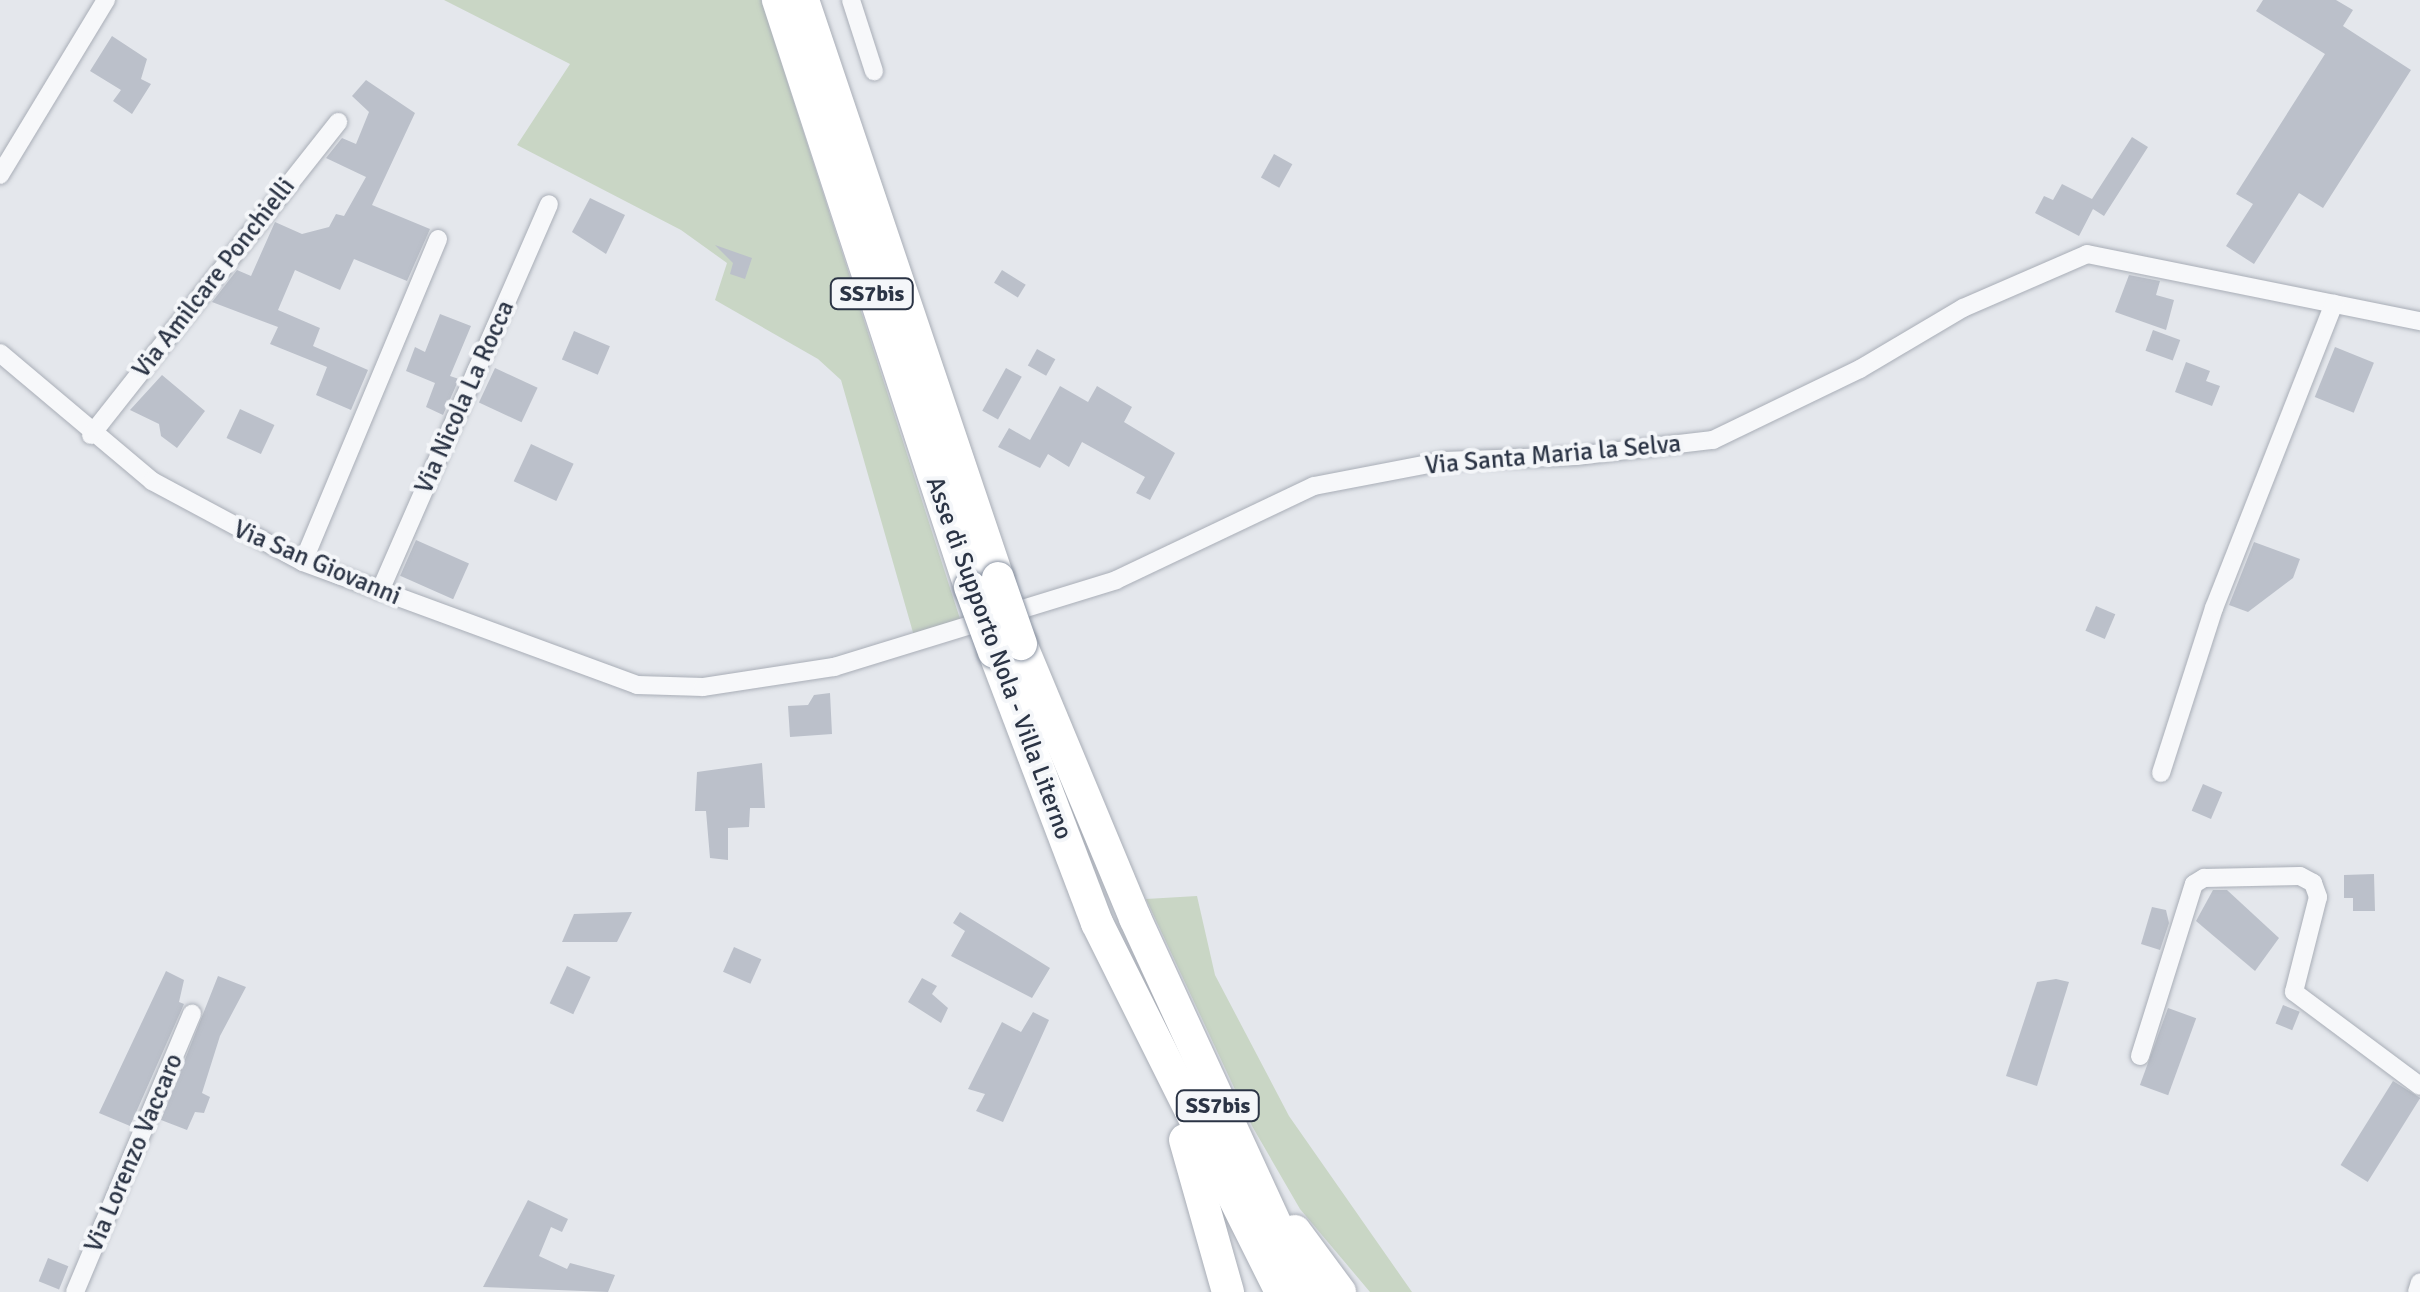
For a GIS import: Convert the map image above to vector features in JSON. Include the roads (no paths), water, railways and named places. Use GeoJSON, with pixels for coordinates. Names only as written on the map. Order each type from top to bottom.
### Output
{"type":"FeatureCollection","features":[{"type":"Feature","properties":{"kind":"highway","name":"Asse di Supporto Nola - Villa Literno"},"geometry":{"type":"LineString","coordinates":[[778,0],[1008,648],[1064,842],[1097,924],[1154,1045],[1280,1292]]}},
{"type":"Feature","properties":{"kind":"highway","name":"Asse di Supporto Nola - Villa Literno"},"geometry":{"type":"LineString","coordinates":[[803,0],[984,583]]}},
{"type":"Feature","properties":{"kind":"highway","name":"Asse di Supporto Nola - Villa Literno"},"geometry":{"type":"LineString","coordinates":[[1008,648],[1102,834],[1226,1124],[1307,1292]]}},
{"type":"Feature","properties":{"kind":"highway"},"geometry":{"type":"LineString","coordinates":[[1154,1045],[1216,1234],[1228,1292]]}},
{"type":"Feature","properties":{"kind":"highway"},"geometry":{"type":"LineString","coordinates":[[1226,1124],[1340,1292]]}},
{"type":"Feature","properties":{"kind":"street"},"geometry":{"type":"LineString","coordinates":[[0,175],[106,0]]}},
{"type":"Feature","properties":{"kind":"street"},"geometry":{"type":"LineString","coordinates":[[851,0],[874,71]]}},
{"type":"Feature","properties":{"kind":"street","name":"Via Amilcare Ponchielli"},"geometry":{"type":"LineString","coordinates":[[91,435],[338,122]]}},
{"type":"Feature","properties":{"kind":"street","name":"Via Nicola La Rocca"},"geometry":{"type":"LineString","coordinates":[[380,591],[550,204]]}},
{"type":"Feature","properties":{"kind":"street"},"geometry":{"type":"LineString","coordinates":[[304,562],[438,239]]}},
{"type":"Feature","properties":{"kind":"street","name":"Via Santa Maria la Selva"},"geometry":{"type":"LineString","coordinates":[[619,679],[704,687],[768,680],[834,666],[1116,580],[1314,486],[1444,461],[1576,456],[1714,440],[1810,396],[1963,308],[2086,254],[2420,320]]}},
{"type":"Feature","properties":{"kind":"street"},"geometry":{"type":"LineString","coordinates":[[2161,773],[2214,608],[2334,304]]}},
{"type":"Feature","properties":{"kind":"street","name":"Via San Giovanni"},"geometry":{"type":"LineString","coordinates":[[0,353],[91,435],[152,482],[304,562],[619,679]]}},
{"type":"Feature","properties":{"kind":"street"},"geometry":{"type":"LineString","coordinates":[[2140,1056],[2194,884],[2204,878],[2300,876],[2312,883],[2318,897],[2294,992],[2420,1086]]}},
{"type":"Feature","properties":{"kind":"street","name":"Via Lorenzo Vaccaro"},"geometry":{"type":"LineString","coordinates":[[75,1292],[192,1014]]}},
{"type":"Feature","properties":{"kind":"street"},"geometry":{"type":"LineString","coordinates":[[2417,1292],[2420,1282]]}}]}
